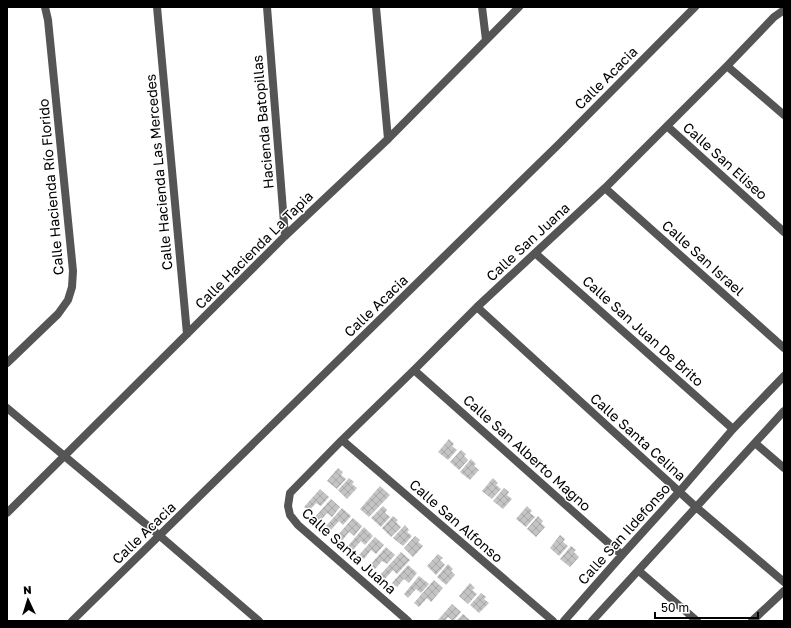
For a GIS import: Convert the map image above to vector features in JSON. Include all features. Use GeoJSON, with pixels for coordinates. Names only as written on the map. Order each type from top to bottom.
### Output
{"type":"FeatureCollection","features":[{"type":"Feature","properties":{"kind":"street","name":"Calle Hacienda Río Florido"},"geometry":{"type":"LineString","coordinates":[[7,363],[58,314],[68,300],[72,287],[73,271],[48,20],[45,7]]}},
{"type":"Feature","properties":{"kind":"street","name":"Calle Hacienda Las Mercedes"},"geometry":{"type":"LineString","coordinates":[[157,7],[187,334]]}},
{"type":"Feature","properties":{"kind":"street","name":"Hacienda Batopillas"},"geometry":{"type":"LineString","coordinates":[[267,7],[285,236]]}},
{"type":"Feature","properties":{"kind":"street"},"geometry":{"type":"LineString","coordinates":[[376,7],[388,139]]}},
{"type":"Feature","properties":{"kind":"street"},"geometry":{"type":"LineString","coordinates":[[482,7],[486,40]]}},
{"type":"Feature","properties":{"kind":"street","name":"Calle Hacienda La Tapia"},"geometry":{"type":"LineString","coordinates":[[7,513],[285,236],[388,139],[519,7]]}},
{"type":"Feature","properties":{"kind":"street","name":"Calle Acacia"},"geometry":{"type":"LineString","coordinates":[[72,621],[558,145],[695,7]]}},
{"type":"Feature","properties":{"kind":"street","name":"Calle San Juana"},"geometry":{"type":"LineString","coordinates":[[290,493],[477,307],[605,188],[727,66],[774,16],[784,10]]}},
{"type":"Feature","properties":{"kind":"street"},"geometry":{"type":"LineString","coordinates":[[727,66],[784,115]]}},
{"type":"Feature","properties":{"kind":"street","name":"Calle San Eliseo"},"geometry":{"type":"LineString","coordinates":[[667,126],[784,232]]}},
{"type":"Feature","properties":{"kind":"street","name":"Calle San Israel"},"geometry":{"type":"LineString","coordinates":[[605,188],[784,348]]}},
{"type":"Feature","properties":{"kind":"street","name":"Calle San Juan De Brito"},"geometry":{"type":"LineString","coordinates":[[535,253],[733,429]]}},
{"type":"Feature","properties":{"kind":"street","name":"Calle Santa Celina"},"geometry":{"type":"LineString","coordinates":[[477,307],[696,508],[784,582]]}},
{"type":"Feature","properties":{"kind":"street","name":"Calle San Alberto Magno"},"geometry":{"type":"LineString","coordinates":[[414,370],[622,555]]}},
{"type":"Feature","properties":{"kind":"street","name":"Calle San Ildefonso"},"geometry":{"type":"LineString","coordinates":[[564,621],[733,429],[784,376]]}},
{"type":"Feature","properties":{"kind":"street"},"geometry":{"type":"LineString","coordinates":[[7,408],[259,621]]}},
{"type":"Feature","properties":{"kind":"street"},"geometry":{"type":"LineString","coordinates":[[592,621],[784,411]]}},
{"type":"Feature","properties":{"kind":"street","name":"Calle San Alfonso"},"geometry":{"type":"LineString","coordinates":[[342,440],[553,621]]}},
{"type":"Feature","properties":{"kind":"street"},"geometry":{"type":"LineString","coordinates":[[756,443],[784,468]]}},
{"type":"Feature","properties":{"kind":"street","name":"Calle Santa Juana"},"geometry":{"type":"LineString","coordinates":[[290,493],[288,506],[290,515],[298,525],[408,621]]}},
{"type":"Feature","properties":{"kind":"street"},"geometry":{"type":"LineString","coordinates":[[639,571],[697,621]]}},
{"type":"Feature","properties":{"kind":"street"},"geometry":{"type":"LineString","coordinates":[[752,621],[784,591]]}},
{"type":"Feature","properties":{"kind":"building"},"geometry":{"type":"Polygon","coordinates":[[[449,439],[454,444],[452,446],[457,450],[448,460],[438,452],[449,439]]]}},
{"type":"Feature","properties":{"kind":"building"},"geometry":{"type":"Polygon","coordinates":[[[461,450],[466,454],[464,456],[468,460],[459,470],[450,462],[461,450]]]}},
{"type":"Feature","properties":{"kind":"building"},"geometry":{"type":"Polygon","coordinates":[[[471,459],[476,464],[474,466],[479,470],[470,480],[460,472],[471,459]]]}},
{"type":"Feature","properties":{"kind":"building"},"geometry":{"type":"Polygon","coordinates":[[[338,468],[343,472],[341,475],[346,479],[337,489],[327,481],[338,468]]]}},
{"type":"Feature","properties":{"kind":"building"},"geometry":{"type":"Polygon","coordinates":[[[349,478],[354,482],[352,484],[357,488],[347,499],[338,490],[349,478]]]}},
{"type":"Feature","properties":{"kind":"building"},"geometry":{"type":"Polygon","coordinates":[[[493,478],[498,483],[496,485],[501,489],[492,499],[482,491],[493,478]]]}},
{"type":"Feature","properties":{"kind":"building"},"geometry":{"type":"Polygon","coordinates":[[[380,486],[390,495],[369,517],[360,509],[380,486]]]}},
{"type":"Feature","properties":{"kind":"building"},"geometry":{"type":"Polygon","coordinates":[[[504,488],[509,492],[507,495],[512,499],[503,509],[493,501],[504,488]]]}},
{"type":"Feature","properties":{"kind":"building"},"geometry":{"type":"Polygon","coordinates":[[[320,489],[329,497],[321,506],[316,503],[309,511],[304,507],[320,489]]]}},
{"type":"Feature","properties":{"kind":"building"},"geometry":{"type":"Polygon","coordinates":[[[331,499],[340,507],[332,517],[327,513],[320,521],[315,517],[331,499]]]}},
{"type":"Feature","properties":{"kind":"building"},"geometry":{"type":"Polygon","coordinates":[[[383,506],[387,510],[385,513],[390,517],[381,527],[371,518],[383,506]]]}},
{"type":"Feature","properties":{"kind":"building"},"geometry":{"type":"Polygon","coordinates":[[[527,506],[532,511],[530,513],[535,517],[526,527],[516,519],[527,506]]]}},
{"type":"Feature","properties":{"kind":"building"},"geometry":{"type":"Polygon","coordinates":[[[342,508],[351,516],[343,525],[339,521],[331,530],[326,526],[342,508]]]}},
{"type":"Feature","properties":{"kind":"building"},"geometry":{"type":"Polygon","coordinates":[[[393,516],[398,520],[396,522],[401,527],[391,537],[382,528],[393,516]]]}},
{"type":"Feature","properties":{"kind":"building"},"geometry":{"type":"Polygon","coordinates":[[[538,516],[543,521],[541,523],[545,527],[536,537],[527,529],[538,516]]]}},
{"type":"Feature","properties":{"kind":"building"},"geometry":{"type":"Polygon","coordinates":[[[353,518],[362,526],[354,536],[349,532],[342,541],[337,536],[353,518]]]}},
{"type":"Feature","properties":{"kind":"building"},"geometry":{"type":"Polygon","coordinates":[[[405,525],[409,530],[407,532],[412,536],[403,546],[393,538],[405,525]]]}},
{"type":"Feature","properties":{"kind":"building"},"geometry":{"type":"Polygon","coordinates":[[[364,527],[373,536],[365,545],[361,541],[353,550],[348,546],[364,527]]]}},
{"type":"Feature","properties":{"kind":"building"},"geometry":{"type":"Polygon","coordinates":[[[560,535],[565,539],[563,542],[568,546],[559,556],[550,548],[560,535]]]}},
{"type":"Feature","properties":{"kind":"building"},"geometry":{"type":"Polygon","coordinates":[[[415,536],[420,540],[418,542],[423,546],[413,557],[404,548],[415,536]]]}},
{"type":"Feature","properties":{"kind":"building"},"geometry":{"type":"Polygon","coordinates":[[[375,537],[384,545],[376,554],[371,550],[364,559],[359,555],[375,537]]]}},
{"type":"Feature","properties":{"kind":"building"},"geometry":{"type":"Polygon","coordinates":[[[571,546],[576,550],[574,552],[579,557],[570,567],[560,559],[571,546]]]}},
{"type":"Feature","properties":{"kind":"building"},"geometry":{"type":"Polygon","coordinates":[[[386,547],[395,555],[387,564],[382,561],[375,569],[370,565],[386,547]]]}},
{"type":"Feature","properties":{"kind":"building"},"geometry":{"type":"Polygon","coordinates":[[[401,552],[410,560],[397,574],[393,570],[385,579],[380,575],[401,552]]]}},
{"type":"Feature","properties":{"kind":"building"},"geometry":{"type":"Polygon","coordinates":[[[438,554],[443,558],[440,560],[445,565],[436,575],[427,566],[438,554]]]}},
{"type":"Feature","properties":{"kind":"building"},"geometry":{"type":"Polygon","coordinates":[[[448,564],[453,569],[451,571],[455,575],[446,585],[437,577],[448,564]]]}},
{"type":"Feature","properties":{"kind":"building"},"geometry":{"type":"Polygon","coordinates":[[[408,565],[417,573],[409,583],[404,579],[397,587],[392,583],[408,565]]]}},
{"type":"Feature","properties":{"kind":"building"},"geometry":{"type":"Polygon","coordinates":[[[419,576],[429,584],[421,593],[416,589],[408,598],[404,594],[419,576]]]}},
{"type":"Feature","properties":{"kind":"building"},"geometry":{"type":"Polygon","coordinates":[[[434,580],[443,588],[431,602],[427,598],[419,607],[414,603],[434,580]]]}},
{"type":"Feature","properties":{"kind":"building"},"geometry":{"type":"Polygon","coordinates":[[[470,583],[475,588],[472,590],[477,594],[468,604],[459,596],[470,583]]]}},
{"type":"Feature","properties":{"kind":"building"},"geometry":{"type":"Polygon","coordinates":[[[481,593],[486,597],[484,599],[489,603],[479,613],[470,605],[481,593]]]}},
{"type":"Feature","properties":{"kind":"building"},"geometry":{"type":"Polygon","coordinates":[[[452,604],[461,612],[453,621],[448,617],[445,621],[437,621],[452,604]]]}},
{"type":"Feature","properties":{"kind":"building"},"geometry":{"type":"Polygon","coordinates":[[[463,614],[471,621],[456,621],[463,614]]]}}]}
